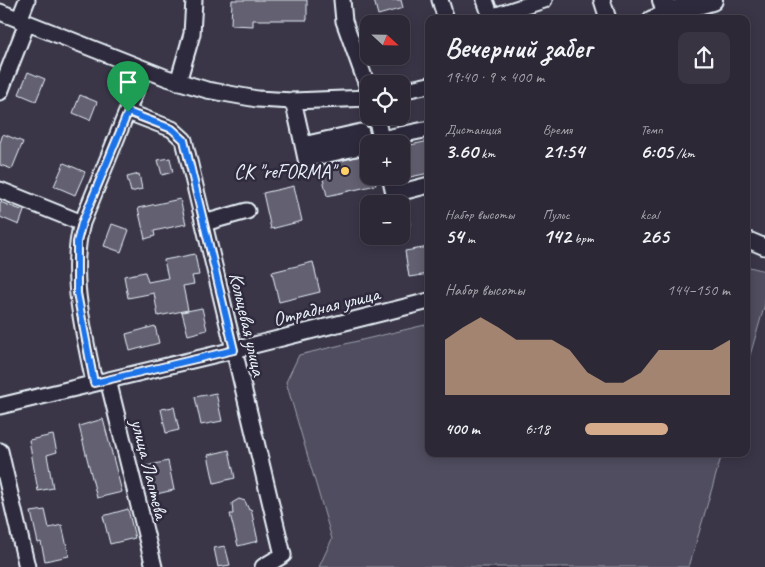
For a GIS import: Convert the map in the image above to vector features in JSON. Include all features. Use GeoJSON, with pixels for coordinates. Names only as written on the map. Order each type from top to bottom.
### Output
{"type":"FeatureCollection","features":[{"type":"Feature","properties":{"kind":"main road"},"geometry":{"type":"LineString","coordinates":[[662,13],[712,0]]}},
{"type":"Feature","properties":{"kind":"street"},"geometry":{"type":"LineString","coordinates":[[0,92],[23,21],[27,0]]}},
{"type":"Feature","properties":{"kind":"street"},"geometry":{"type":"LineString","coordinates":[[178,82],[192,34],[194,0]]}},
{"type":"Feature","properties":{"kind":"street"},"geometry":{"type":"LineString","coordinates":[[342,0],[344,21],[364,75]]}},
{"type":"Feature","properties":{"kind":"street"},"geometry":{"type":"LineString","coordinates":[[440,0],[445,15]]}},
{"type":"Feature","properties":{"kind":"street"},"geometry":{"type":"LineString","coordinates":[[485,0],[490,15]]}},
{"type":"Feature","properties":{"kind":"street"},"geometry":{"type":"LineString","coordinates":[[497,15],[544,0]]}},
{"type":"Feature","properties":{"kind":"street"},"geometry":{"type":"LineString","coordinates":[[602,0],[607,15]]}},
{"type":"Feature","properties":{"kind":"street"},"geometry":{"type":"LineString","coordinates":[[0,12],[144,70],[178,82],[222,93],[294,102],[360,98]]}},
{"type":"Feature","properties":{"kind":"street","name":"улица Лаптева"},"geometry":{"type":"LineString","coordinates":[[144,70],[82,223],[77,242],[76,274],[101,382],[154,567]]}},
{"type":"Feature","properties":{"kind":"street"},"geometry":{"type":"LineString","coordinates":[[410,90],[425,86]]}},
{"type":"Feature","properties":{"kind":"street"},"geometry":{"type":"LineString","coordinates":[[294,102],[303,145]]}},
{"type":"Feature","properties":{"kind":"street","name":"Кольцевая улица"},"geometry":{"type":"LineString","coordinates":[[128,112],[172,129],[184,140],[285,561],[263,567]]}},
{"type":"Feature","properties":{"kind":"street"},"geometry":{"type":"LineString","coordinates":[[406,135],[425,130]]}},
{"type":"Feature","properties":{"kind":"street"},"geometry":{"type":"LineString","coordinates":[[406,195],[425,188]]}},
{"type":"Feature","properties":{"kind":"street"},"geometry":{"type":"LineString","coordinates":[[0,190],[82,223]]}},
{"type":"Feature","properties":{"kind":"street"},"geometry":{"type":"LineString","coordinates":[[204,222],[247,211]]}},
{"type":"Feature","properties":{"kind":"street"},"geometry":{"type":"LineString","coordinates":[[750,241],[765,247]]}},
{"type":"Feature","properties":{"kind":"street","name":"Отрадная улица"},"geometry":{"type":"LineString","coordinates":[[0,406],[425,302]]}},
{"type":"Feature","properties":{"kind":"street"},"geometry":{"type":"LineString","coordinates":[[0,451],[27,567]]}},
{"type":"Feature","properties":{"kind":"shaded area"},"geometry":{"type":"Polygon","coordinates":[[[750,267],[765,271],[765,304],[750,355],[750,267]]]}},
{"type":"Feature","properties":{"kind":"shaded area"},"geometry":{"type":"Polygon","coordinates":[[[425,325],[425,457],[721,457],[689,567],[319,567],[332,539],[286,382],[299,355],[425,325]]]}},
{"type":"Feature","properties":{"kind":"building"},"geometry":{"type":"Polygon","coordinates":[[[232,0],[307,0],[307,20],[253,20],[253,26],[231,25],[232,0]]]}},
{"type":"Feature","properties":{"kind":"building"},"geometry":{"type":"Polygon","coordinates":[[[374,0],[401,0],[403,8],[378,15],[374,0]]]}},
{"type":"Feature","properties":{"kind":"building"},"geometry":{"type":"Polygon","coordinates":[[[28,72],[45,79],[36,101],[19,94],[28,72]]]}},
{"type":"Feature","properties":{"kind":"building"},"geometry":{"type":"Polygon","coordinates":[[[80,95],[97,102],[90,120],[73,113],[80,95]]]}},
{"type":"Feature","properties":{"kind":"building"},"geometry":{"type":"Polygon","coordinates":[[[3,134],[23,142],[12,169],[0,165],[0,143],[3,134]]]}},
{"type":"Feature","properties":{"kind":"building"},"geometry":{"type":"Polygon","coordinates":[[[425,142],[425,174],[410,177],[410,145],[425,142]]]}},
{"type":"Feature","properties":{"kind":"building","name":"СК \"reFORMA\""},"geometry":{"type":"Polygon","coordinates":[[[360,156],[360,185],[376,185],[327,196],[320,166],[360,156]]]}},
{"type":"Feature","properties":{"kind":"building"},"geometry":{"type":"Polygon","coordinates":[[[170,158],[173,172],[162,175],[158,160],[170,158]]]}},
{"type":"Feature","properties":{"kind":"building"},"geometry":{"type":"Polygon","coordinates":[[[64,163],[85,172],[75,195],[54,186],[64,163]]]}},
{"type":"Feature","properties":{"kind":"building"},"geometry":{"type":"Polygon","coordinates":[[[139,174],[142,189],[131,192],[127,177],[139,174]]]}},
{"type":"Feature","properties":{"kind":"building"},"geometry":{"type":"Polygon","coordinates":[[[294,186],[302,221],[271,229],[263,193],[294,186]]]}},
{"type":"Feature","properties":{"kind":"building"},"geometry":{"type":"Polygon","coordinates":[[[180,199],[186,224],[154,231],[155,236],[145,239],[138,208],[180,199]]]}},
{"type":"Feature","properties":{"kind":"building"},"geometry":{"type":"Polygon","coordinates":[[[0,202],[24,211],[19,225],[0,217],[0,202]]]}},
{"type":"Feature","properties":{"kind":"building"},"geometry":{"type":"Polygon","coordinates":[[[112,224],[129,230],[121,252],[104,246],[112,224]]]}},
{"type":"Feature","properties":{"kind":"building"},"geometry":{"type":"Polygon","coordinates":[[[425,248],[425,275],[409,277],[405,251],[425,248]]]}},
{"type":"Feature","properties":{"kind":"building"},"geometry":{"type":"Polygon","coordinates":[[[195,254],[199,275],[192,276],[194,284],[183,286],[188,310],[158,316],[154,293],[128,298],[124,276],[145,272],[148,282],[168,278],[164,260],[195,254]]]}},
{"type":"Feature","properties":{"kind":"building"},"geometry":{"type":"Polygon","coordinates":[[[313,262],[320,292],[279,302],[272,272],[313,262]]]}},
{"type":"Feature","properties":{"kind":"building"},"geometry":{"type":"Polygon","coordinates":[[[202,308],[207,330],[188,335],[182,312],[202,308]]]}},
{"type":"Feature","properties":{"kind":"building"},"geometry":{"type":"Polygon","coordinates":[[[155,326],[159,343],[130,351],[126,334],[155,326]]]}},
{"type":"Feature","properties":{"kind":"building"},"geometry":{"type":"Polygon","coordinates":[[[216,393],[222,421],[201,425],[195,397],[216,393]]]}},
{"type":"Feature","properties":{"kind":"building"},"geometry":{"type":"Polygon","coordinates":[[[174,407],[179,430],[166,433],[161,409],[174,407]]]}},
{"type":"Feature","properties":{"kind":"building"},"geometry":{"type":"Polygon","coordinates":[[[103,419],[122,492],[97,498],[79,426],[103,419]]]}},
{"type":"Feature","properties":{"kind":"building"},"geometry":{"type":"Polygon","coordinates":[[[53,435],[57,452],[47,455],[53,488],[38,491],[29,440],[53,435]]]}},
{"type":"Feature","properties":{"kind":"building"},"geometry":{"type":"Polygon","coordinates":[[[229,450],[235,478],[214,483],[208,455],[229,450]]]}},
{"type":"Feature","properties":{"kind":"building"},"geometry":{"type":"Polygon","coordinates":[[[168,461],[174,490],[152,495],[146,466],[168,461]]]}},
{"type":"Feature","properties":{"kind":"building"},"geometry":{"type":"Polygon","coordinates":[[[239,499],[245,501],[249,510],[251,509],[258,541],[238,546],[230,514],[233,514],[232,503],[239,499]]]}},
{"type":"Feature","properties":{"kind":"building"},"geometry":{"type":"Polygon","coordinates":[[[128,509],[135,538],[110,544],[103,516],[128,509]]]}},
{"type":"Feature","properties":{"kind":"building"},"geometry":{"type":"Polygon","coordinates":[[[45,510],[49,528],[62,525],[69,556],[45,561],[41,542],[38,543],[31,512],[45,510]]]}},
{"type":"Feature","properties":{"kind":"building"},"geometry":{"type":"Polygon","coordinates":[[[225,546],[230,565],[218,567],[214,548],[225,546]]]}},
{"type":"Feature","properties":{"kind":"place","name":"СК \"reFORMA\""},"geometry":{"type":"Point","coordinates":[345,171]}},
{"type":"Feature","properties":{"kind":"route"},"geometry":{"type":"LineString","coordinates":[[128,112],[172,129],[184,140],[234,350],[94,383],[77,293],[77,242],[82,223],[128,112]]}}]}
